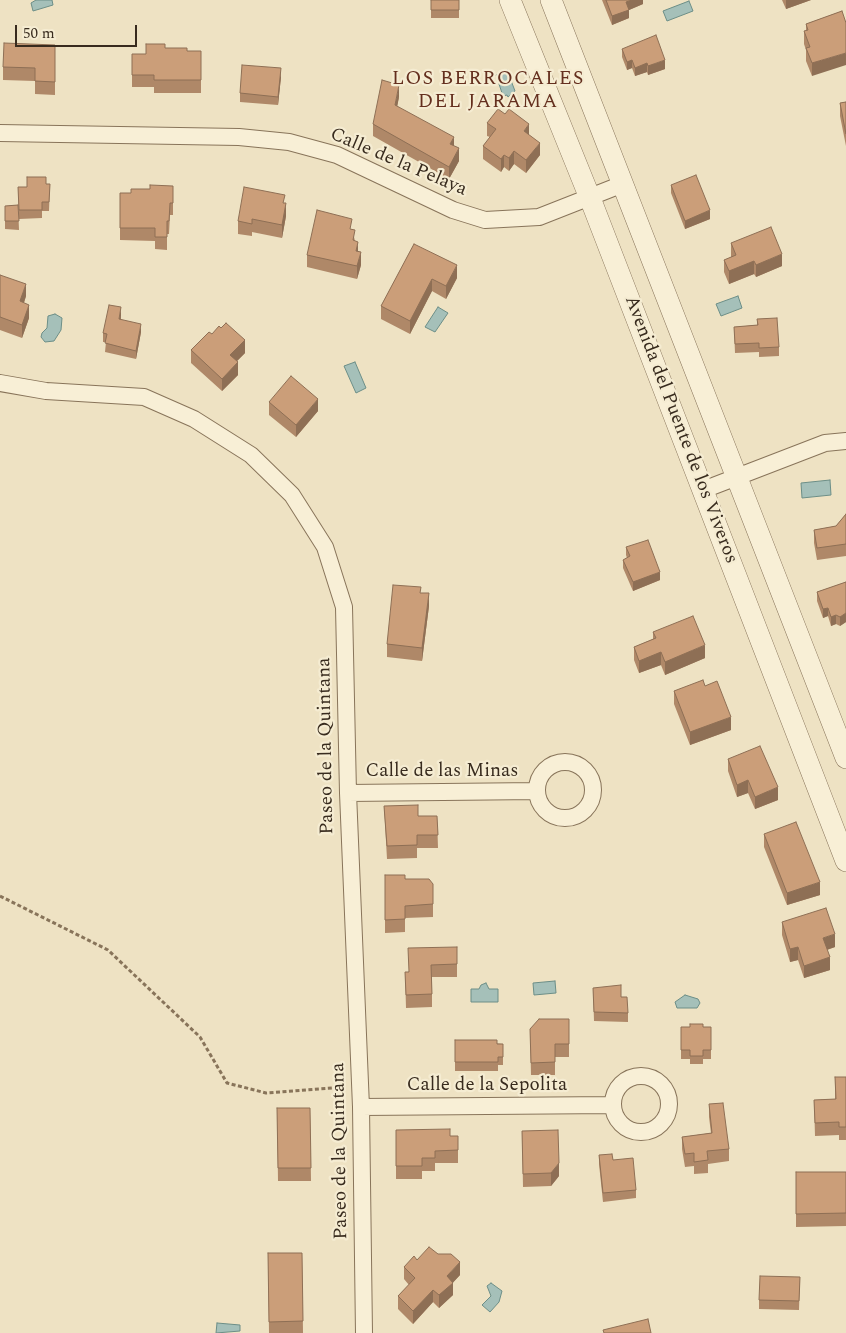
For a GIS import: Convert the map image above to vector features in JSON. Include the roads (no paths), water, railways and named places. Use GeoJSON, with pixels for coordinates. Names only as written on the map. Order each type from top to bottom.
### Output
{"type":"FeatureCollection","features":[{"type":"Feature","properties":{"kind":"street","name":"Avenida del Puente de los Viveros"},"geometry":{"type":"LineString","coordinates":[[510,0],[590,198],[845,856]]}},
{"type":"Feature","properties":{"kind":"street","name":"Avenida del Puente de los Viveros"},"geometry":{"type":"LineString","coordinates":[[551,0],[846,758]]}},
{"type":"Feature","properties":{"kind":"street","name":"Calle de la Pelaya"},"geometry":{"type":"LineString","coordinates":[[0,133],[239,137],[289,142],[337,155],[453,210],[485,220],[539,218],[623,184]]}},
{"type":"Feature","properties":{"kind":"street","name":"Paseo de la Quintana"},"geometry":{"type":"LineString","coordinates":[[0,383],[46,391],[144,398],[194,419],[251,456],[292,495],[325,547],[344,607],[348,792],[361,1107],[364,1333]]}},
{"type":"Feature","properties":{"kind":"street"},"geometry":{"type":"LineString","coordinates":[[703,490],[825,443],[846,440]]}},
{"type":"Feature","properties":{"kind":"street","name":"Calle de las Minas"},"geometry":{"type":"LineString","coordinates":[[348,792],[537,792]]}},
{"type":"Feature","properties":{"kind":"street","name":"Calle de la Sepolita"},"geometry":{"type":"LineString","coordinates":[[361,1107],[613,1105]]}},
{"type":"Feature","properties":{"kind":"water"},"geometry":{"type":"Polygon","coordinates":[[[36,0],[52,0],[53,5],[33,11],[31,3],[36,0]]]}},
{"type":"Feature","properties":{"kind":"water"},"geometry":{"type":"Polygon","coordinates":[[[689,1],[693,11],[667,21],[663,11],[689,1]]]}},
{"type":"Feature","properties":{"kind":"water"},"geometry":{"type":"Polygon","coordinates":[[[507,70],[515,91],[508,97],[507,95],[503,96],[496,75],[507,70]]]}},
{"type":"Feature","properties":{"kind":"water"},"geometry":{"type":"Polygon","coordinates":[[[738,296],[742,308],[721,316],[716,304],[738,296]]]}},
{"type":"Feature","properties":{"kind":"water"},"geometry":{"type":"Polygon","coordinates":[[[438,307],[448,313],[435,332],[425,327],[438,307]]]}},
{"type":"Feature","properties":{"kind":"water"},"geometry":{"type":"Polygon","coordinates":[[[55,314],[62,318],[61,330],[54,341],[45,342],[41,337],[47,328],[48,316],[55,314]]]}},
{"type":"Feature","properties":{"kind":"water"},"geometry":{"type":"Polygon","coordinates":[[[355,362],[366,388],[356,393],[344,366],[355,362]]]}},
{"type":"Feature","properties":{"kind":"water"},"geometry":{"type":"Polygon","coordinates":[[[830,480],[831,495],[802,498],[801,483],[830,480]]]}},
{"type":"Feature","properties":{"kind":"water"},"geometry":{"type":"Polygon","coordinates":[[[555,981],[556,993],[534,995],[533,983],[555,981]]]}},
{"type":"Feature","properties":{"kind":"water"},"geometry":{"type":"Polygon","coordinates":[[[486,983],[489,989],[498,989],[498,1002],[471,1002],[471,989],[479,989],[481,985],[486,983]]]}},
{"type":"Feature","properties":{"kind":"water"},"geometry":{"type":"Polygon","coordinates":[[[685,995],[698,999],[700,1003],[697,1008],[677,1008],[675,1002],[685,995]]]}},
{"type":"Feature","properties":{"kind":"water"},"geometry":{"type":"Polygon","coordinates":[[[491,1283],[502,1291],[499,1302],[490,1312],[482,1305],[491,1296],[487,1286],[491,1283]]]}},
{"type":"Feature","properties":{"kind":"water"},"geometry":{"type":"Polygon","coordinates":[[[217,1323],[240,1325],[240,1331],[216,1333],[217,1323]]]}},
{"type":"Feature","properties":{"kind":"district","name":"LOS BERROCALES DEL JARAMA"},"geometry":{"type":"Point","coordinates":[488,92]}}]}
